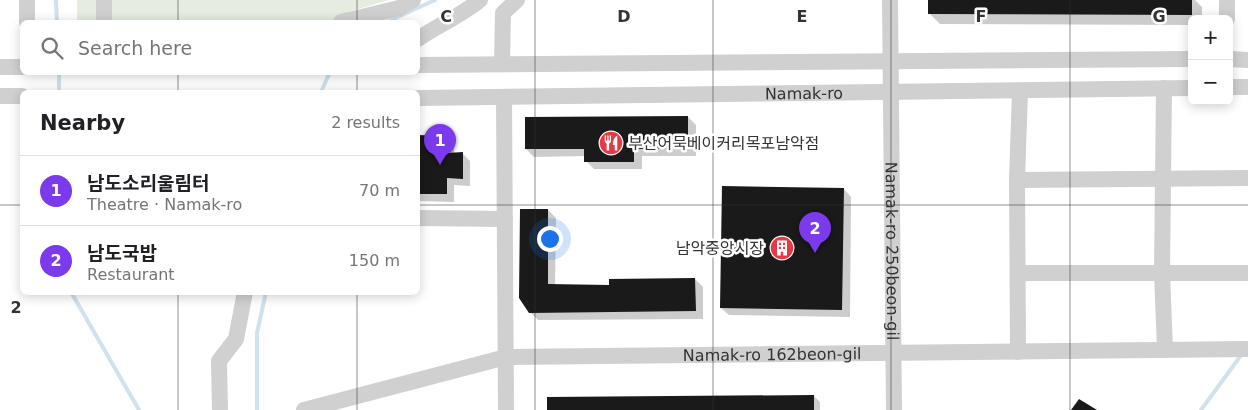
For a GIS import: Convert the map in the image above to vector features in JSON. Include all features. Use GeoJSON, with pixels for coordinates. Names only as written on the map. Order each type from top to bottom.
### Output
{"type":"FeatureCollection","features":[{"type":"Feature","properties":{"kind":"street"},"geometry":{"type":"LineString","coordinates":[[26,0],[26,20]]}},
{"type":"Feature","properties":{"kind":"street"},"geometry":{"type":"LineString","coordinates":[[104,0],[104,20]]}},
{"type":"Feature","properties":{"kind":"street"},"geometry":{"type":"LineString","coordinates":[[349,20],[398,8],[413,0]]}},
{"type":"Feature","properties":{"kind":"street"},"geometry":{"type":"LineString","coordinates":[[420,38],[433,28],[465,12],[480,0]]}},
{"type":"Feature","properties":{"kind":"street"},"geometry":{"type":"LineString","coordinates":[[502,64],[503,13],[517,0]]}},
{"type":"Feature","properties":{"kind":"street","name":"Namak-ro 250beon-gil"},"geometry":{"type":"LineString","coordinates":[[890,0],[894,410]]}},
{"type":"Feature","properties":{"kind":"street"},"geometry":{"type":"LineString","coordinates":[[1227,0],[1227,15]]}},
{"type":"Feature","properties":{"kind":"street","name":"Namak-ro"},"geometry":{"type":"LineString","coordinates":[[420,65],[1188,59]]}},
{"type":"Feature","properties":{"kind":"street"},"geometry":{"type":"LineString","coordinates":[[0,67],[20,68]]}},
{"type":"Feature","properties":{"kind":"street"},"geometry":{"type":"LineString","coordinates":[[1233,87],[1248,87]]}},
{"type":"Feature","properties":{"kind":"street"},"geometry":{"type":"LineString","coordinates":[[1164,88],[1162,273],[1165,350]]}},
{"type":"Feature","properties":{"kind":"street","name":"Namak-ro"},"geometry":{"type":"LineString","coordinates":[[420,98],[1188,88]]}},
{"type":"Feature","properties":{"kind":"street"},"geometry":{"type":"LineString","coordinates":[[1018,352],[1017,180],[1020,91]]}},
{"type":"Feature","properties":{"kind":"street"},"geometry":{"type":"LineString","coordinates":[[0,96],[20,96]]}},
{"type":"Feature","properties":{"kind":"street"},"geometry":{"type":"LineString","coordinates":[[504,98],[506,410]]}},
{"type":"Feature","properties":{"kind":"street"},"geometry":{"type":"LineString","coordinates":[[1017,180],[1248,178]]}},
{"type":"Feature","properties":{"kind":"street"},"geometry":{"type":"LineString","coordinates":[[420,218],[505,219]]}},
{"type":"Feature","properties":{"kind":"street"},"geometry":{"type":"LineString","coordinates":[[1018,273],[1248,273]]}},
{"type":"Feature","properties":{"kind":"street"},"geometry":{"type":"LineString","coordinates":[[220,410],[219,361],[236,338],[244,295]]}},
{"type":"Feature","properties":{"kind":"street","name":"Namak-ro 162beon-gil"},"geometry":{"type":"LineString","coordinates":[[304,410],[506,357],[1248,349]]}},
{"type":"Feature","properties":{"kind":"shaded area"},"geometry":{"type":"Polygon","coordinates":[[[77,0],[389,0],[348,12],[342,20],[77,20],[77,0]]]}},
{"type":"Feature","properties":{"kind":"building"},"geometry":{"type":"Polygon","coordinates":[[[928,0],[1192,0],[1192,15],[928,14],[928,0]]]}},
{"type":"Feature","properties":{"kind":"building"},"geometry":{"type":"Polygon","coordinates":[[[688,116],[688,148],[634,149],[634,162],[584,162],[584,149],[525,149],[525,117],[688,116]]]}},
{"type":"Feature","properties":{"kind":"building"},"geometry":{"type":"Polygon","coordinates":[[[420,135],[447,136],[447,153],[463,152],[463,179],[447,178],[447,194],[420,194],[420,135]]]}},
{"type":"Feature","properties":{"kind":"building","name":"남악중앙시장"},"geometry":{"type":"Polygon","coordinates":[[[722,186],[844,188],[842,310],[720,308],[722,186]]]}},
{"type":"Feature","properties":{"kind":"building"},"geometry":{"type":"Polygon","coordinates":[[[520,209],[548,209],[548,284],[609,285],[609,279],[695,278],[696,311],[529,313],[519,298],[520,209]]]}},
{"type":"Feature","properties":{"kind":"building"},"geometry":{"type":"Polygon","coordinates":[[[814,395],[814,410],[547,410],[547,397],[814,395]]]}},
{"type":"Feature","properties":{"kind":"building"},"geometry":{"type":"Polygon","coordinates":[[[1079,399],[1097,410],[1071,410],[1079,399]]]}},
{"type":"Feature","properties":{"kind":"waterway"},"geometry":{"type":"LineString","coordinates":[[56,0],[57,20]]}},
{"type":"Feature","properties":{"kind":"waterway"},"geometry":{"type":"LineString","coordinates":[[391,20],[435,0]]}},
{"type":"Feature","properties":{"kind":"waterway"},"geometry":{"type":"LineString","coordinates":[[59,75],[59,90]]}},
{"type":"Feature","properties":{"kind":"waterway"},"geometry":{"type":"LineString","coordinates":[[322,90],[329,75]]}},
{"type":"Feature","properties":{"kind":"waterway"},"geometry":{"type":"LineString","coordinates":[[73,295],[139,410]]}},
{"type":"Feature","properties":{"kind":"waterway"},"geometry":{"type":"LineString","coordinates":[[257,410],[257,333],[265,295]]}},
{"type":"Feature","properties":{"kind":"waterway"},"geometry":{"type":"LineString","coordinates":[[1201,410],[1242,354]]}},
{"type":"Feature","properties":{"kind":"place","name":"부산어묵베이커리목포남악점"},"geometry":{"type":"Point","coordinates":[611,143]}},
{"type":"Feature","properties":{"kind":"place","name":"남도소리울림터"},"geometry":{"type":"Point","coordinates":[440,165]}},
{"type":"Feature","properties":{"kind":"place","name":"남악중앙시장"},"geometry":{"type":"Point","coordinates":[782,248]}},
{"type":"Feature","properties":{"kind":"place","name":"남도국밥"},"geometry":{"type":"Point","coordinates":[815,253]}}]}
